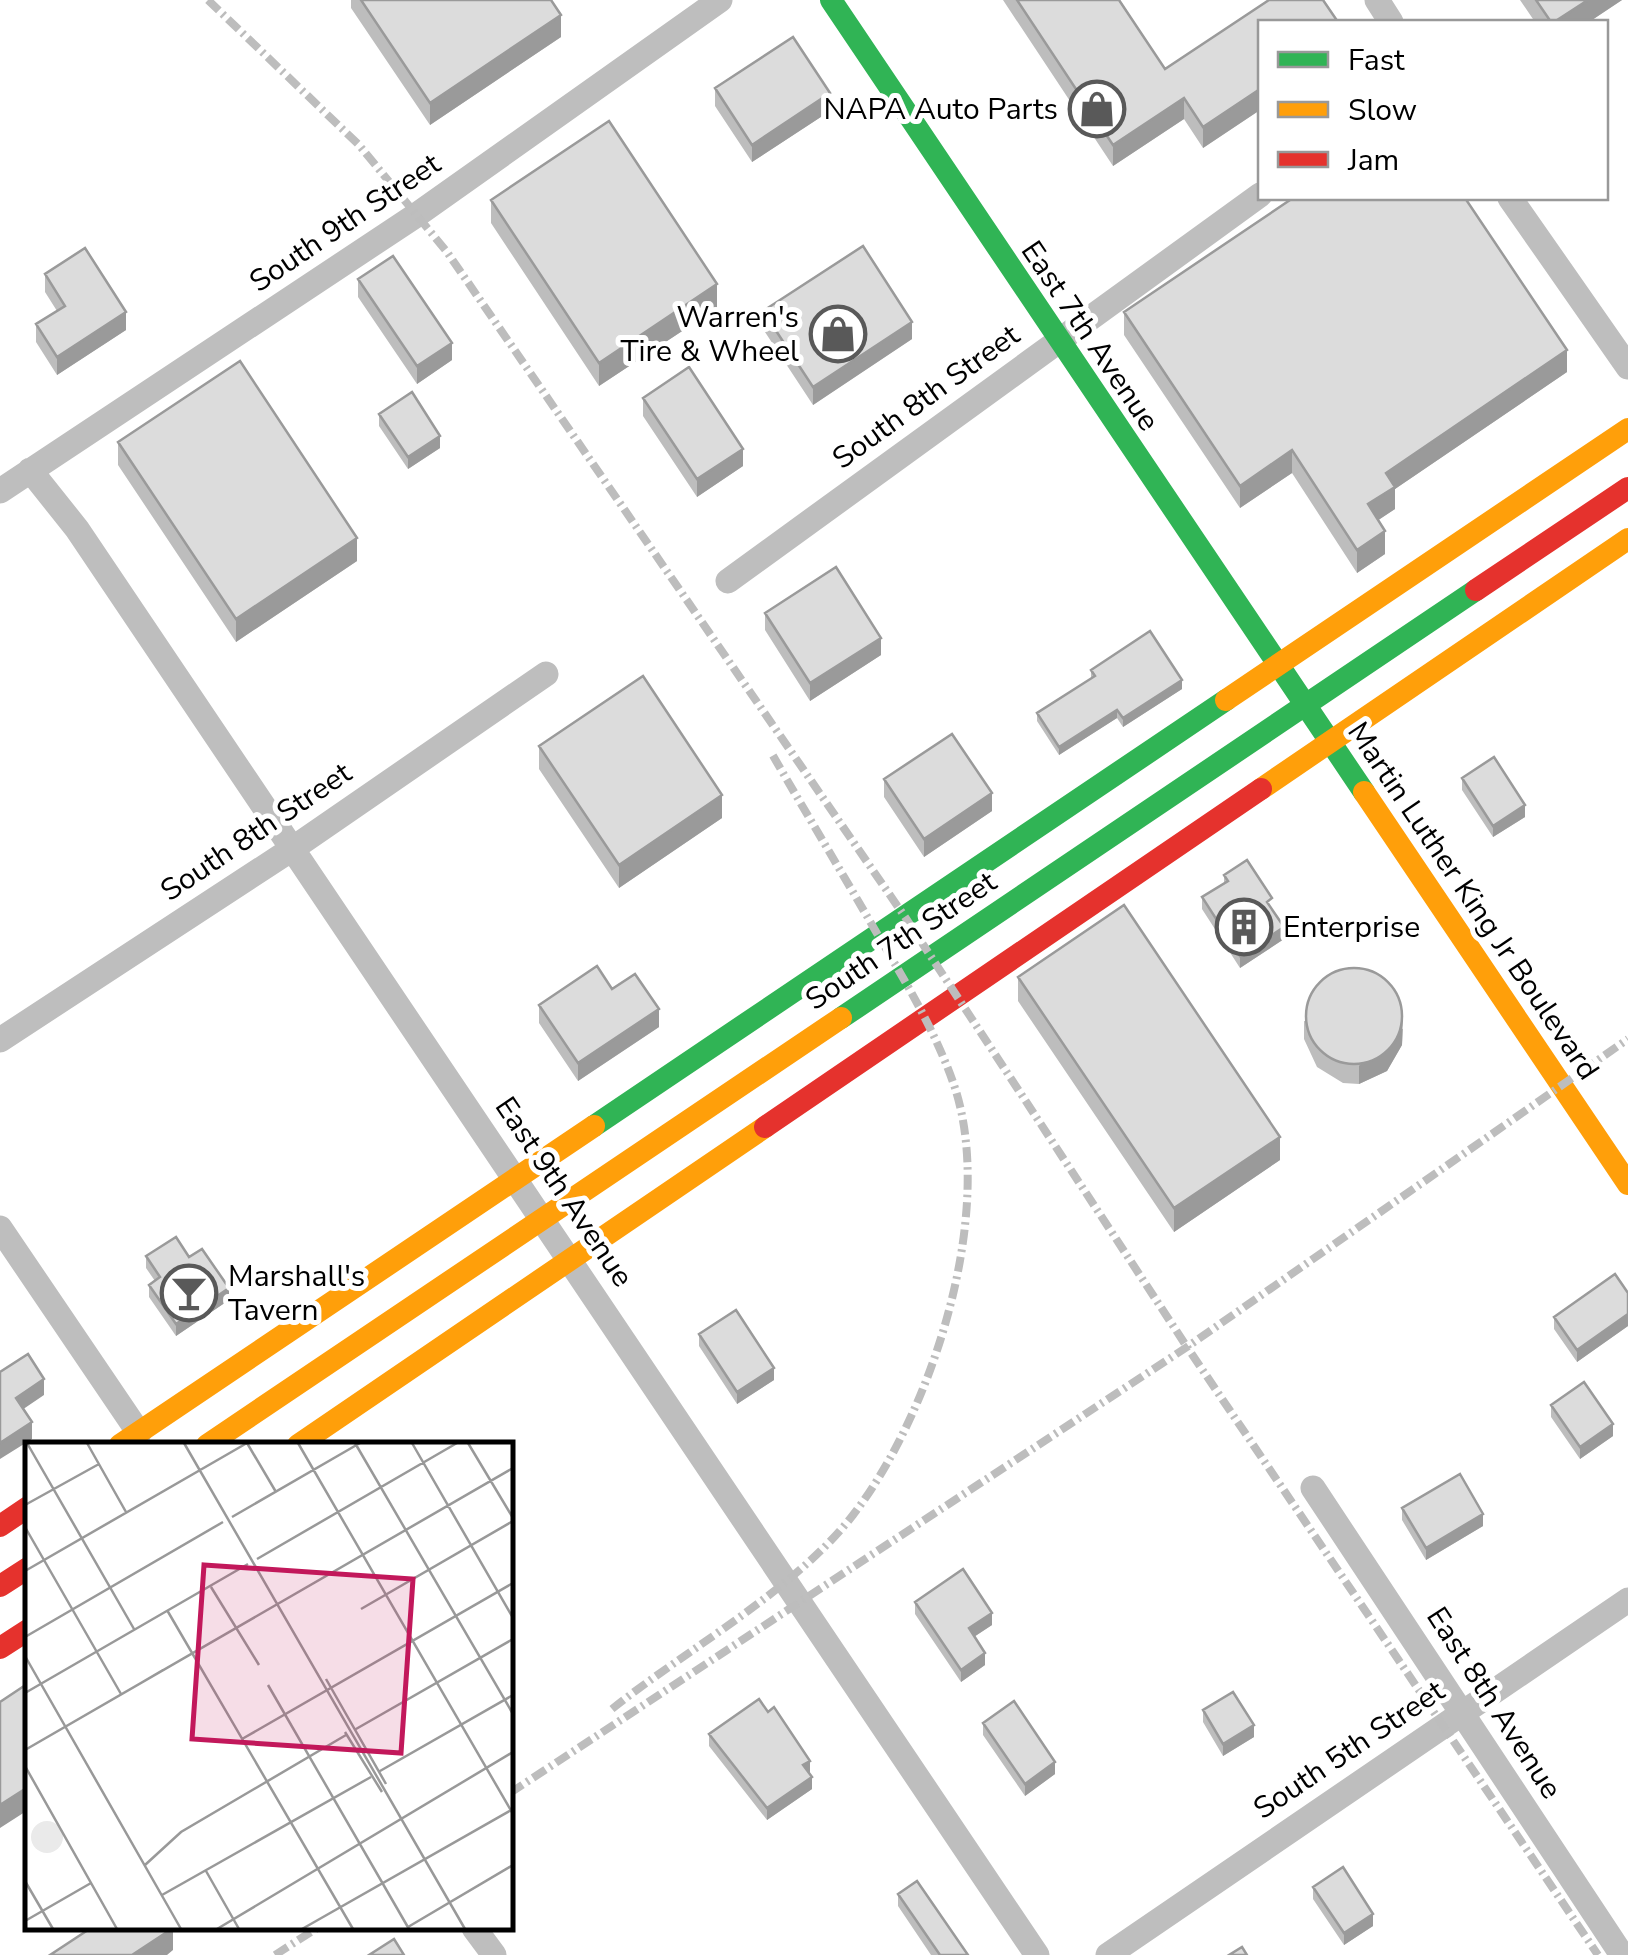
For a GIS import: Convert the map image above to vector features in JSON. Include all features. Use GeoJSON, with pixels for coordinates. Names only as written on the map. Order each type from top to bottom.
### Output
{"type":"FeatureCollection","features":[{"type":"Feature","properties":{"kind":"main road","name":"East 7th Avenue"},"geometry":{"type":"LineString","coordinates":[[831,0],[1303,702]]}},
{"type":"Feature","properties":{"kind":"main road"},"geometry":{"type":"LineString","coordinates":[[130,1439],[1628,429]]}},
{"type":"Feature","properties":{"kind":"main road","name":"South 7th Street"},"geometry":{"type":"LineString","coordinates":[[211,1442],[1628,488]]}},
{"type":"Feature","properties":{"kind":"main road"},"geometry":{"type":"LineString","coordinates":[[302,1442],[1628,539]]}},
{"type":"Feature","properties":{"kind":"main road","name":"Martin Luther King Jr Boulevard"},"geometry":{"type":"LineString","coordinates":[[1303,702],[1628,1184]]}},
{"type":"Feature","properties":{"kind":"main road"},"geometry":{"type":"LineString","coordinates":[[0,1526],[25,1510]]}},
{"type":"Feature","properties":{"kind":"main road"},"geometry":{"type":"LineString","coordinates":[[0,1586],[25,1570]]}},
{"type":"Feature","properties":{"kind":"main road"},"geometry":{"type":"LineString","coordinates":[[0,1648],[25,1632]]}},
{"type":"Feature","properties":{"kind":"street","name":"South 9th Street"},"geometry":{"type":"LineString","coordinates":[[0,491],[418,214],[720,0]]}},
{"type":"Feature","properties":{"kind":"street","name":"South 8th Street"},"geometry":{"type":"LineString","coordinates":[[728,581],[1258,196]]}},
{"type":"Feature","properties":{"kind":"street"},"geometry":{"type":"LineString","coordinates":[[1511,200],[1628,367]]}},
{"type":"Feature","properties":{"kind":"street","name":"East 9th Avenue"},"geometry":{"type":"LineString","coordinates":[[30,470],[77,530],[1037,1955]]}},
{"type":"Feature","properties":{"kind":"street","name":"South 8th Street"},"geometry":{"type":"LineString","coordinates":[[0,1040],[292,849],[546,674]]}},
{"type":"Feature","properties":{"kind":"street"},"geometry":{"type":"LineString","coordinates":[[0,1228],[130,1439]]}},
{"type":"Feature","properties":{"kind":"street","name":"East 8th Avenue"},"geometry":{"type":"LineString","coordinates":[[1313,1488],[1622,1955]]}},
{"type":"Feature","properties":{"kind":"street","name":"South 5th Street"},"geometry":{"type":"LineString","coordinates":[[1108,1955],[1628,1600]]}},
{"type":"Feature","properties":{"kind":"street"},"geometry":{"type":"LineString","coordinates":[[475,1930],[494,1955]]}},
{"type":"Feature","properties":{"kind":"building"},"geometry":{"type":"Polygon","coordinates":[[[361,0],[551,0],[561,15],[430,103],[361,0]]]}},
{"type":"Feature","properties":{"kind":"building"},"geometry":{"type":"Polygon","coordinates":[[[1017,0],[1119,0],[1165,69],[1269,0],[1323,0],[1337,20],[1258,20],[1258,90],[1203,127],[1184,98],[1113,145],[1017,0]]]}},
{"type":"Feature","properties":{"kind":"building"},"geometry":{"type":"Polygon","coordinates":[[[1536,0],[1588,0],[1557,20],[1550,20],[1536,0]]]}},
{"type":"Feature","properties":{"kind":"building"},"geometry":{"type":"Polygon","coordinates":[[[793,37],[830,93],[752,145],[715,88],[793,37]]]}},
{"type":"Feature","properties":{"kind":"building"},"geometry":{"type":"Polygon","coordinates":[[[609,121],[717,284],[599,363],[491,200],[609,121]]]}},
{"type":"Feature","properties":{"kind":"building"},"geometry":{"type":"Polygon","coordinates":[[[1290,200],[1466,200],[1567,350],[1386,473],[1395,487],[1368,504],[1385,531],[1357,550],[1292,450],[1240,486],[1124,312],[1290,200]]]}},
{"type":"Feature","properties":{"kind":"building","name":"Warren's Tire & Wheel"},"geometry":{"type":"Polygon","coordinates":[[[863,246],[912,322],[813,387],[763,311],[863,246]]]}},
{"type":"Feature","properties":{"kind":"building"},"geometry":{"type":"Polygon","coordinates":[[[85,248],[126,312],[57,357],[36,324],[65,306],[45,274],[85,248]]]}},
{"type":"Feature","properties":{"kind":"building"},"geometry":{"type":"Polygon","coordinates":[[[393,256],[452,343],[417,366],[358,279],[393,256]]]}},
{"type":"Feature","properties":{"kind":"building"},"geometry":{"type":"Polygon","coordinates":[[[240,361],[357,538],[236,619],[118,442],[240,361]]]}},
{"type":"Feature","properties":{"kind":"building"},"geometry":{"type":"Polygon","coordinates":[[[689,367],[743,449],[697,479],[643,398],[689,367]]]}},
{"type":"Feature","properties":{"kind":"building"},"geometry":{"type":"Polygon","coordinates":[[[412,392],[440,436],[408,457],[379,414],[412,392]]]}},
{"type":"Feature","properties":{"kind":"building"},"geometry":{"type":"Polygon","coordinates":[[[836,567],[881,638],[810,683],[765,613],[836,567]]]}},
{"type":"Feature","properties":{"kind":"building"},"geometry":{"type":"Polygon","coordinates":[[[1150,631],[1182,680],[1123,718],[1117,710],[1059,747],[1037,713],[1095,676],[1091,670],[1150,631]]]}},
{"type":"Feature","properties":{"kind":"building"},"geometry":{"type":"Polygon","coordinates":[[[643,676],[722,795],[619,865],[539,746],[643,676]]]}},
{"type":"Feature","properties":{"kind":"building"},"geometry":{"type":"Polygon","coordinates":[[[952,734],[992,793],[924,839],[884,779],[952,734]]]}},
{"type":"Feature","properties":{"kind":"building"},"geometry":{"type":"Polygon","coordinates":[[[1494,757],[1525,805],[1493,826],[1462,778],[1494,757]]]}},
{"type":"Feature","properties":{"kind":"building","name":"Enterprise"},"geometry":{"type":"Polygon","coordinates":[[[1247,860],[1272,898],[1267,902],[1284,927],[1240,956],[1202,897],[1228,881],[1224,875],[1247,860]]]}},
{"type":"Feature","properties":{"kind":"building"},"geometry":{"type":"Polygon","coordinates":[[[1124,905],[1280,1137],[1174,1208],[1018,977],[1124,905]]]}},
{"type":"Feature","properties":{"kind":"building"},"geometry":{"type":"Polygon","coordinates":[[[597,966],[612,989],[635,974],[659,1009],[578,1063],[539,1005],[597,966]]]}},
{"type":"Feature","properties":{"kind":"building"},"geometry":{"type":"Polygon","coordinates":[[[1345,968],[1363,968],[1381,976],[1394,989],[1402,1016],[1399,1035],[1381,1056],[1363,1064],[1345,1064],[1327,1056],[1314,1043],[1306,1025],[1306,1007],[1314,989],[1327,976],[1345,968]]]}},
{"type":"Feature","properties":{"kind":"building","name":"Marshall's Tavern"},"geometry":{"type":"Polygon","coordinates":[[[176,1237],[189,1257],[202,1249],[229,1288],[176,1324],[149,1285],[160,1277],[146,1256],[176,1237]]]}},
{"type":"Feature","properties":{"kind":"building"},"geometry":{"type":"Polygon","coordinates":[[[1615,1274],[1628,1293],[1628,1314],[1577,1350],[1554,1317],[1615,1274]]]}},
{"type":"Feature","properties":{"kind":"building"},"geometry":{"type":"Polygon","coordinates":[[[736,1310],[774,1368],[737,1392],[699,1334],[736,1310]]]}},
{"type":"Feature","properties":{"kind":"building"},"geometry":{"type":"Polygon","coordinates":[[[28,1354],[44,1379],[16,1398],[32,1422],[0,1443],[0,1372],[28,1354]]]}},
{"type":"Feature","properties":{"kind":"building"},"geometry":{"type":"Polygon","coordinates":[[[1584,1382],[1613,1424],[1580,1447],[1551,1405],[1584,1382]]]}},
{"type":"Feature","properties":{"kind":"building"},"geometry":{"type":"Polygon","coordinates":[[[1460,1474],[1483,1514],[1426,1548],[1402,1508],[1460,1474]]]}},
{"type":"Feature","properties":{"kind":"building"},"geometry":{"type":"Polygon","coordinates":[[[963,1569],[992,1613],[969,1628],[985,1653],[961,1670],[915,1602],[963,1569]]]}},
{"type":"Feature","properties":{"kind":"building"},"geometry":{"type":"Polygon","coordinates":[[[25,1685],[25,1789],[0,1805],[0,1702],[25,1685]]]}},
{"type":"Feature","properties":{"kind":"building"},"geometry":{"type":"Polygon","coordinates":[[[1233,1692],[1254,1725],[1223,1744],[1203,1710],[1233,1692]]]}},
{"type":"Feature","properties":{"kind":"building"},"geometry":{"type":"Polygon","coordinates":[[[759,1699],[768,1712],[774,1707],[810,1761],[803,1765],[812,1777],[767,1808],[709,1734],[759,1699]]]}},
{"type":"Feature","properties":{"kind":"building"},"geometry":{"type":"Polygon","coordinates":[[[1014,1701],[1055,1762],[1025,1784],[983,1723],[1014,1701]]]}},
{"type":"Feature","properties":{"kind":"building"},"geometry":{"type":"Polygon","coordinates":[[[1343,1867],[1373,1914],[1344,1933],[1313,1887],[1343,1867]]]}},
{"type":"Feature","properties":{"kind":"building"},"geometry":{"type":"Polygon","coordinates":[[[917,1881],[968,1955],[940,1955],[898,1894],[917,1881]]]}},
{"type":"Feature","properties":{"kind":"building"},"geometry":{"type":"Polygon","coordinates":[[[88,1930],[170,1930],[132,1955],[50,1955],[88,1930]]]}},
{"type":"Feature","properties":{"kind":"building"},"geometry":{"type":"Polygon","coordinates":[[[394,1939],[404,1955],[369,1955],[394,1939]]]}},
{"type":"Feature","properties":{"kind":"building"},"geometry":{"type":"Polygon","coordinates":[[[1242,1947],[1247,1955],[1229,1955],[1242,1947]]]}},
{"type":"Feature","properties":{"kind":"railway"},"geometry":{"type":"LineString","coordinates":[[208,0],[359,145],[447,252],[905,917],[1187,1347],[1598,1955]]}},
{"type":"Feature","properties":{"kind":"railway"},"geometry":{"type":"LineString","coordinates":[[612,1709],[771,1594],[853,1515],[882,1472],[931,1368],[962,1250],[967,1191],[965,1136],[954,1085],[929,1025],[772,754]]}},
{"type":"Feature","properties":{"kind":"railway"},"geometry":{"type":"LineString","coordinates":[[512,1792],[1187,1347],[1628,1039]]}},
{"type":"Feature","properties":{"kind":"railway"},"geometry":{"type":"LineString","coordinates":[[275,1955],[314,1930]]}},
{"type":"Feature","properties":{"kind":"traffic: fast"},"geometry":{"type":"LineString","coordinates":[[831,0],[1364,792]]}},
{"type":"Feature","properties":{"kind":"traffic: fast"},"geometry":{"type":"LineString","coordinates":[[841,1018],[1476,590]]}},
{"type":"Feature","properties":{"kind":"traffic: fast"},"geometry":{"type":"LineString","coordinates":[[594,1126],[1226,700]]}},
{"type":"Feature","properties":{"kind":"traffic: slow"},"geometry":{"type":"LineString","coordinates":[[1226,700],[1628,429]]}},
{"type":"Feature","properties":{"kind":"traffic: slow"},"geometry":{"type":"LineString","coordinates":[[1261,789],[1628,539]]}},
{"type":"Feature","properties":{"kind":"traffic: slow"},"geometry":{"type":"LineString","coordinates":[[1364,792],[1628,1184]]}},
{"type":"Feature","properties":{"kind":"traffic: slow"},"geometry":{"type":"LineString","coordinates":[[211,1442],[841,1018]]}},
{"type":"Feature","properties":{"kind":"traffic: slow"},"geometry":{"type":"LineString","coordinates":[[124,1442],[594,1126]]}},
{"type":"Feature","properties":{"kind":"traffic: slow"},"geometry":{"type":"LineString","coordinates":[[302,1442],[765,1127]]}},
{"type":"Feature","properties":{"kind":"traffic: jam"},"geometry":{"type":"LineString","coordinates":[[1476,590],[1628,488]]}},
{"type":"Feature","properties":{"kind":"traffic: jam"},"geometry":{"type":"LineString","coordinates":[[765,1127],[1261,789]]}},
{"type":"Feature","properties":{"kind":"traffic: jam"},"geometry":{"type":"LineString","coordinates":[[0,1526],[25,1509]]}},
{"type":"Feature","properties":{"kind":"traffic: jam"},"geometry":{"type":"LineString","coordinates":[[0,1586],[25,1570]]}},
{"type":"Feature","properties":{"kind":"traffic: jam"},"geometry":{"type":"LineString","coordinates":[[0,1648],[25,1632]]}},
{"type":"Feature","properties":{"kind":"place","name":"NAPA Auto Parts"},"geometry":{"type":"Point","coordinates":[1097,109]}},
{"type":"Feature","properties":{"kind":"place","name":"Warren's Tire & Wheel"},"geometry":{"type":"Point","coordinates":[838,334]}},
{"type":"Feature","properties":{"kind":"place","name":"Enterprise"},"geometry":{"type":"Point","coordinates":[1244,927]}},
{"type":"Feature","properties":{"kind":"place","name":"Marshall's Tavern"},"geometry":{"type":"Point","coordinates":[189,1293]}}]}
